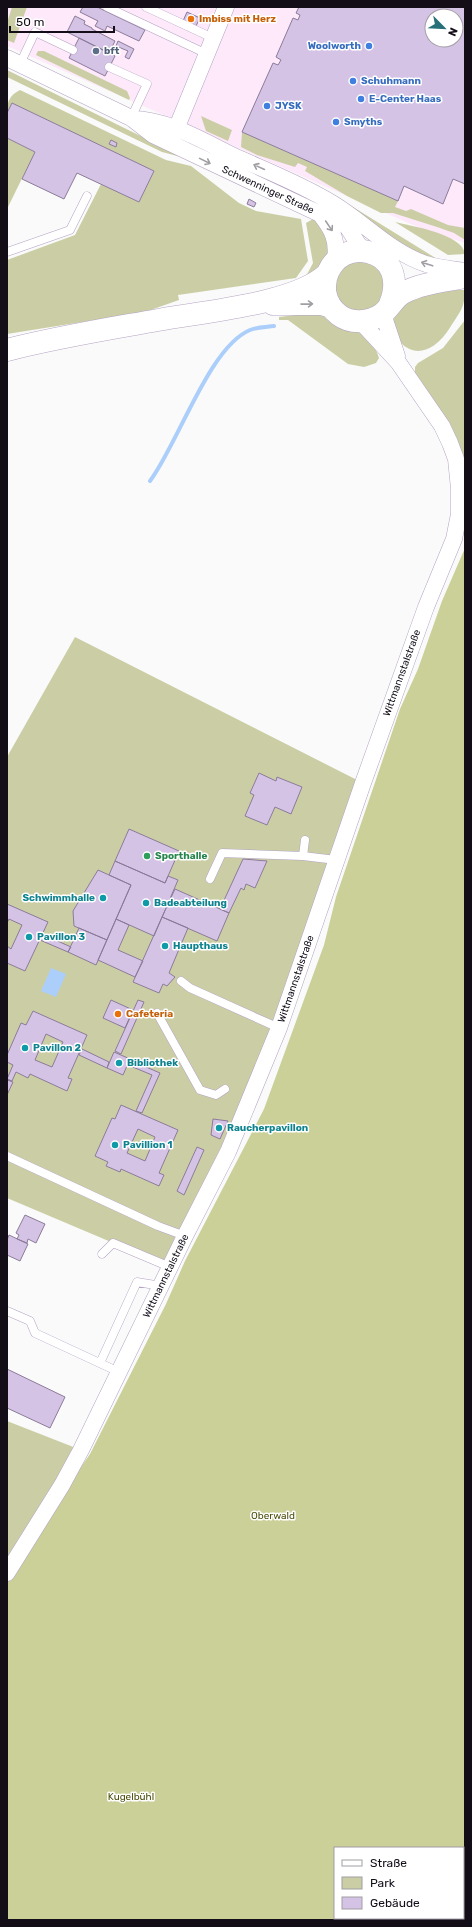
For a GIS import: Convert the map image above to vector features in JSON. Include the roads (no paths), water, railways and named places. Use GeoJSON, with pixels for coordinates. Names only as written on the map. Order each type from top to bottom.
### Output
{"type":"FeatureCollection","features":[{"type":"Feature","properties":{"kind":"street"},"geometry":{"type":"LineString","coordinates":[[173,136],[226,7]]}},
{"type":"Feature","properties":{"kind":"street","name":"Schwenninger Straße"},"geometry":{"type":"LineString","coordinates":[[13,61],[131,118],[146,119],[173,136],[320,214],[330,226],[335,237],[337,248],[331,267]]}},
{"type":"Feature","properties":{"kind":"street","name":"Schwenninger Straße"},"geometry":{"type":"LineString","coordinates":[[173,136],[312,192],[346,212],[396,250],[414,259],[438,267],[465,271]]}},
{"type":"Feature","properties":{"kind":"street","name":"Schwenninger Straße"},"geometry":{"type":"LineString","coordinates":[[312,192],[340,218],[362,250]]}},
{"type":"Feature","properties":{"kind":"street"},"geometry":{"type":"LineString","coordinates":[[7,350],[45,340],[254,304],[317,283],[343,254],[362,250],[374,253],[384,260],[392,269],[401,274],[429,278],[465,276]]}},
{"type":"Feature","properties":{"kind":"street"},"geometry":{"type":"LineString","coordinates":[[331,267],[324,286],[326,297],[331,307],[339,315],[350,320],[361,322],[373,319],[386,309],[402,293],[465,276]]}},
{"type":"Feature","properties":{"kind":"street"},"geometry":{"type":"LineString","coordinates":[[386,309],[395,293],[395,281],[392,269]]}},
{"type":"Feature","properties":{"kind":"street"},"geometry":{"type":"LineString","coordinates":[[254,304],[322,304],[331,307]]}},
{"type":"Feature","properties":{"kind":"street","name":"Wittmannstalstraße"},"geometry":{"type":"LineString","coordinates":[[386,309],[398,362]]}},
{"type":"Feature","properties":{"kind":"street","name":"Wittmannstalstraße"},"geometry":{"type":"LineString","coordinates":[[7,1573],[62,1485],[81,1450],[185,1236],[228,1152],[279,1028],[336,860],[426,606],[454,539],[459,514],[459,489],[456,459],[442,426],[398,362],[361,322]]}},
{"type":"Feature","properties":{"kind":"lane"},"geometry":{"type":"LineString","coordinates":[[107,7],[207,54]]}},
{"type":"Feature","properties":{"kind":"lane"},"geometry":{"type":"LineString","coordinates":[[146,7],[213,38]]}},
{"type":"Feature","properties":{"kind":"lane"},"geometry":{"type":"LineString","coordinates":[[13,61],[35,32],[73,50]]}},
{"type":"Feature","properties":{"kind":"lane"},"geometry":{"type":"LineString","coordinates":[[109,67],[146,84],[131,118]]}},
{"type":"Feature","properties":{"kind":"lane"},"geometry":{"type":"LineString","coordinates":[[7,252],[70,230],[87,196]]}},
{"type":"Feature","properties":{"kind":"lane"},"geometry":{"type":"LineString","coordinates":[[454,539],[465,521]]}},
{"type":"Feature","properties":{"kind":"lane"},"geometry":{"type":"LineString","coordinates":[[303,856],[305,840]]}},
{"type":"Feature","properties":{"kind":"lane"},"geometry":{"type":"LineString","coordinates":[[210,879],[222,854],[303,856],[336,860]]}},
{"type":"Feature","properties":{"kind":"lane"},"geometry":{"type":"LineString","coordinates":[[181,981],[190,988],[279,1028]]}},
{"type":"Feature","properties":{"kind":"lane"},"geometry":{"type":"LineString","coordinates":[[157,1013],[200,1090],[216,1095],[225,1089]]}},
{"type":"Feature","properties":{"kind":"lane"},"geometry":{"type":"LineString","coordinates":[[7,1156],[158,1226],[185,1236]]}},
{"type":"Feature","properties":{"kind":"lane"},"geometry":{"type":"LineString","coordinates":[[102,1254],[113,1243],[170,1267]]}},
{"type":"Feature","properties":{"kind":"lane"},"geometry":{"type":"LineString","coordinates":[[100,1363],[137,1282],[161,1286]]}},
{"type":"Feature","properties":{"kind":"lane"},"geometry":{"type":"LineString","coordinates":[[7,1311],[30,1321],[35,1333],[119,1372]]}},
{"type":"Feature","properties":{"kind":"water"},"geometry":{"type":"Polygon","coordinates":[[[51,968],[66,974],[56,997],[41,991],[51,968]]]}},
{"type":"Feature","properties":{"kind":"waterway"},"geometry":{"type":"LineString","coordinates":[[150,481],[161,465],[208,375],[221,356],[235,340],[250,330],[274,326]]}},
{"type":"Feature","properties":{"kind":"place","name":"Imbiss mit Herz"},"geometry":{"type":"Point","coordinates":[191,19]}},
{"type":"Feature","properties":{"kind":"place","name":"Woolworth"},"geometry":{"type":"Point","coordinates":[369,46]}},
{"type":"Feature","properties":{"kind":"place","name":"bft"},"geometry":{"type":"Point","coordinates":[96,51]}},
{"type":"Feature","properties":{"kind":"place","name":"Schuhmann"},"geometry":{"type":"Point","coordinates":[353,81]}},
{"type":"Feature","properties":{"kind":"place","name":"E-Center Haas"},"geometry":{"type":"Point","coordinates":[361,99]}},
{"type":"Feature","properties":{"kind":"place","name":"JYSK"},"geometry":{"type":"Point","coordinates":[267,106]}},
{"type":"Feature","properties":{"kind":"place","name":"Smyths"},"geometry":{"type":"Point","coordinates":[336,122]}},
{"type":"Feature","properties":{"kind":"place","name":"Sporthalle"},"geometry":{"type":"Point","coordinates":[147,856]}},
{"type":"Feature","properties":{"kind":"place","name":"Schwimmhalle"},"geometry":{"type":"Point","coordinates":[103,898]}},
{"type":"Feature","properties":{"kind":"place","name":"Badeabteilung"},"geometry":{"type":"Point","coordinates":[146,903]}},
{"type":"Feature","properties":{"kind":"place","name":"Pavillon 3"},"geometry":{"type":"Point","coordinates":[29,937]}},
{"type":"Feature","properties":{"kind":"place","name":"Haupthaus"},"geometry":{"type":"Point","coordinates":[165,946]}},
{"type":"Feature","properties":{"kind":"place","name":"Cafeteria"},"geometry":{"type":"Point","coordinates":[118,1014]}},
{"type":"Feature","properties":{"kind":"place","name":"Pavillon 2"},"geometry":{"type":"Point","coordinates":[25,1048]}},
{"type":"Feature","properties":{"kind":"place","name":"Bibliothek"},"geometry":{"type":"Point","coordinates":[119,1063]}},
{"type":"Feature","properties":{"kind":"place","name":"Raucherpavillon"},"geometry":{"type":"Point","coordinates":[219,1128]}},
{"type":"Feature","properties":{"kind":"place","name":"Pavillion 1"},"geometry":{"type":"Point","coordinates":[115,1145]}},
{"type":"Feature","properties":{"kind":"park label","name":"Oberwald"},"geometry":{"type":"Point","coordinates":[273,1516]}},
{"type":"Feature","properties":{"kind":"park label","name":"Kugelbühl"},"geometry":{"type":"Point","coordinates":[131,1797]}}]}
